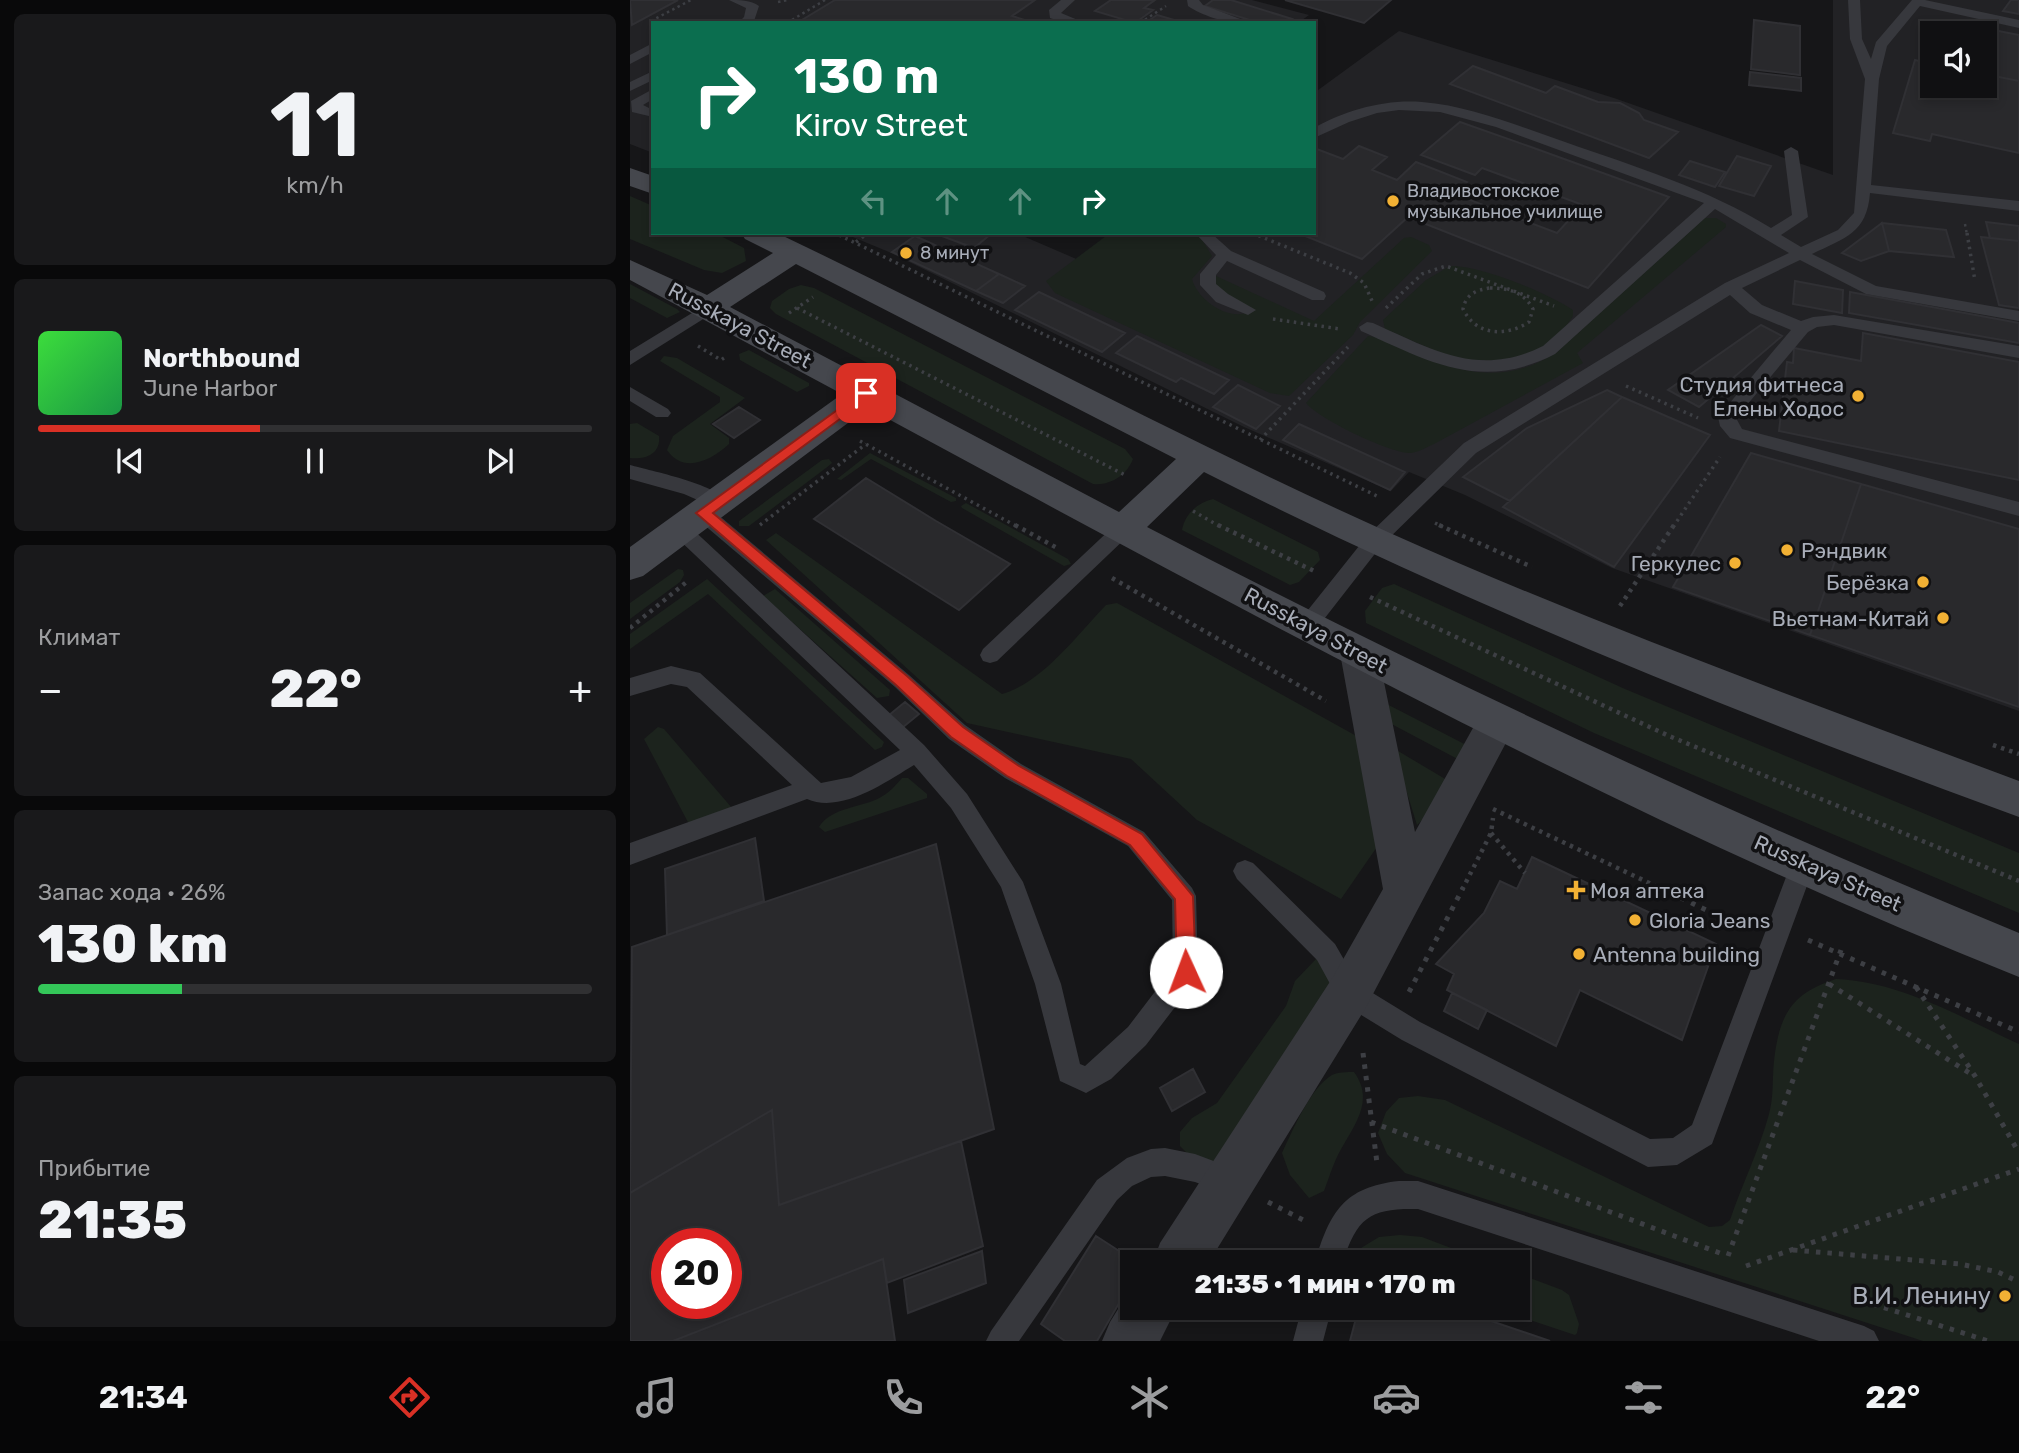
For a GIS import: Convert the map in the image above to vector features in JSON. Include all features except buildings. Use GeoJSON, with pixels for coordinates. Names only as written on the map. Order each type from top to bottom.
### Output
{"type":"FeatureCollection","features":[{"type":"Feature","properties":{"kind":"main road"},"geometry":{"type":"LineString","coordinates":[[630,176],[651,185]]}},
{"type":"Feature","properties":{"kind":"main road"},"geometry":{"type":"LineString","coordinates":[[759,235],[1199,457],[1374,541],[1592,638],[2019,799]]}},
{"type":"Feature","properties":{"kind":"main road"},"geometry":{"type":"LineString","coordinates":[[710,307],[794,251]]}},
{"type":"Feature","properties":{"kind":"main road","name":"Russkaya Street"},"geometry":{"type":"LineString","coordinates":[[630,269],[710,307],[1123,529],[1497,722],[1803,864],[2019,955]]}},
{"type":"Feature","properties":{"kind":"main road"},"geometry":{"type":"LineString","coordinates":[[630,566],[866,393]]}},
{"type":"Feature","properties":{"kind":"main road"},"geometry":{"type":"LineString","coordinates":[[1123,529],[1199,457]]}},
{"type":"Feature","properties":{"kind":"street"},"geometry":{"type":"LineString","coordinates":[[1359,653],[1405,891]]}},
{"type":"Feature","properties":{"kind":"street"},"geometry":{"type":"LineString","coordinates":[[1187,1250],[1349,993],[1497,722]]}},
{"type":"Feature","properties":{"kind":"street"},"geometry":{"type":"LineString","coordinates":[[1129,1341],[1142,1320]]}},
{"type":"Feature","properties":{"kind":"lane"},"geometry":{"type":"LineString","coordinates":[[735,0],[753,6],[746,21]]}},
{"type":"Feature","properties":{"kind":"lane"},"geometry":{"type":"LineString","coordinates":[[1069,0],[1055,10],[1054,15],[1073,21]]}},
{"type":"Feature","properties":{"kind":"lane"},"geometry":{"type":"LineString","coordinates":[[1193,0],[1199,8],[1237,20]]}},
{"type":"Feature","properties":{"kind":"lane"},"geometry":{"type":"LineString","coordinates":[[1854,0],[1856,39],[1872,79]]}},
{"type":"Feature","properties":{"kind":"lane"},"geometry":{"type":"LineString","coordinates":[[1307,626],[1374,541],[1470,448],[1731,287],[1843,233],[1861,214],[1872,79],[1881,46],[1918,1],[2019,24]]}},
{"type":"Feature","properties":{"kind":"lane"},"geometry":{"type":"LineString","coordinates":[[630,60],[651,48]]}},
{"type":"Feature","properties":{"kind":"lane"},"geometry":{"type":"LineString","coordinates":[[630,88],[651,76]]}},
{"type":"Feature","properties":{"kind":"lane"},"geometry":{"type":"LineString","coordinates":[[646,118],[636,104],[651,94]]}},
{"type":"Feature","properties":{"kind":"lane"},"geometry":{"type":"LineString","coordinates":[[1316,133],[1351,115],[1372,109],[1427,106],[1473,116],[1678,186],[1714,202],[1772,234],[1829,271],[1872,290],[2019,316]]}},
{"type":"Feature","properties":{"kind":"lane"},"geometry":{"type":"LineString","coordinates":[[1772,234],[1800,218],[1791,151]]}},
{"type":"Feature","properties":{"kind":"lane"},"geometry":{"type":"LineString","coordinates":[[1862,188],[2019,206]]}},
{"type":"Feature","properties":{"kind":"lane"},"geometry":{"type":"LineString","coordinates":[[1359,329],[1453,364],[1489,369],[1535,360],[1714,202]]}},
{"type":"Feature","properties":{"kind":"lane"},"geometry":{"type":"LineString","coordinates":[[1205,235],[1225,254],[1318,296]]}},
{"type":"Feature","properties":{"kind":"lane"},"geometry":{"type":"LineString","coordinates":[[1225,254],[1208,274],[1208,285],[1222,298],[1248,310]]}},
{"type":"Feature","properties":{"kind":"lane"},"geometry":{"type":"LineString","coordinates":[[1731,287],[1756,309],[1802,328]]}},
{"type":"Feature","properties":{"kind":"lane"},"geometry":{"type":"LineString","coordinates":[[630,359],[710,307]]}},
{"type":"Feature","properties":{"kind":"lane"},"geometry":{"type":"LineString","coordinates":[[2019,352],[1833,320],[1813,321],[1802,328],[1727,417],[1728,426],[1736,433],[2019,509]]}},
{"type":"Feature","properties":{"kind":"lane"},"geometry":{"type":"LineString","coordinates":[[630,393],[663,413]]}},
{"type":"Feature","properties":{"kind":"lane"},"geometry":{"type":"LineString","coordinates":[[634,479],[690,489],[701,515],[959,801],[1011,882],[1048,984],[1069,1072],[1086,1080],[1102,1070],[1137,1036],[1186,972],[1184,896],[1136,839],[1013,771],[957,732],[902,681],[701,515]]}},
{"type":"Feature","properties":{"kind":"lane"},"geometry":{"type":"LineString","coordinates":[[990,655],[1123,529]]}},
{"type":"Feature","properties":{"kind":"lane"},"geometry":{"type":"LineString","coordinates":[[630,687],[671,675],[693,679],[816,793],[854,788],[916,752]]}},
{"type":"Feature","properties":{"kind":"lane"},"geometry":{"type":"LineString","coordinates":[[630,854],[811,788]]}},
{"type":"Feature","properties":{"kind":"lane"},"geometry":{"type":"LineString","coordinates":[[1245,871],[1326,952],[1349,993],[1394,1020],[1648,1153],[1677,1151],[1702,1134],[1803,864]]}},
{"type":"Feature","properties":{"kind":"lane"},"geometry":{"type":"LineString","coordinates":[[1001,1341],[1107,1190],[1122,1175],[1145,1163],[1184,1163],[1230,1181]]}},
{"type":"Feature","properties":{"kind":"lane"},"geometry":{"type":"LineString","coordinates":[[1332,1250],[1344,1220],[1357,1206],[1381,1195],[1418,1195],[1864,1341]]}},
{"type":"Feature","properties":{"kind":"lane"},"geometry":{"type":"LineString","coordinates":[[1308,1341],[1314,1320]]}},
{"type":"Feature","properties":{"kind":"path"},"geometry":{"type":"LineString","coordinates":[[651,21],[691,0]]}},
{"type":"Feature","properties":{"kind":"path"},"geometry":{"type":"LineString","coordinates":[[789,21],[825,0]]}},
{"type":"Feature","properties":{"kind":"path"},"geometry":{"type":"LineString","coordinates":[[1143,21],[1171,4]]}},
{"type":"Feature","properties":{"kind":"path"},"geometry":{"type":"LineString","coordinates":[[642,26],[651,21]]}},
{"type":"Feature","properties":{"kind":"path"},"geometry":{"type":"LineString","coordinates":[[1961,200],[1980,309]]}},
{"type":"Feature","properties":{"kind":"path"},"geometry":{"type":"LineString","coordinates":[[855,243],[866,235]]}},
{"type":"Feature","properties":{"kind":"path"},"geometry":{"type":"LineString","coordinates":[[721,360],[878,253]]}},
{"type":"Feature","properties":{"kind":"path"},"geometry":{"type":"LineString","coordinates":[[1490,288],[1515,291],[1525,297],[1532,307],[1531,320],[1521,328],[1506,332],[1480,328],[1468,320],[1463,309],[1464,301],[1472,293],[1490,288]]}},
{"type":"Feature","properties":{"kind":"path"},"geometry":{"type":"LineString","coordinates":[[797,308],[1161,493],[1234,534],[1669,736],[2019,881]]}},
{"type":"Feature","properties":{"kind":"path"},"geometry":{"type":"LineString","coordinates":[[1248,310],[1283,322],[1359,329]]}},
{"type":"Feature","properties":{"kind":"path"},"geometry":{"type":"LineString","coordinates":[[1593,372],[1736,433],[1619,607]]}},
{"type":"Feature","properties":{"kind":"path"},"geometry":{"type":"LineString","coordinates":[[866,444],[1087,564],[1374,728]]}},
{"type":"Feature","properties":{"kind":"path"},"geometry":{"type":"LineString","coordinates":[[1467,777],[1494,810],[1777,935],[1840,952],[2019,1032]]}},
{"type":"Feature","properties":{"kind":"path"},"geometry":{"type":"LineString","coordinates":[[1394,1020],[1491,833],[1525,873]]}},
{"type":"Feature","properties":{"kind":"path"},"geometry":{"type":"LineString","coordinates":[[1371,1122],[1728,1256],[1840,952]]}},
{"type":"Feature","properties":{"kind":"path"},"geometry":{"type":"LineString","coordinates":[[1829,984],[1975,1076]]}},
{"type":"Feature","properties":{"kind":"path"},"geometry":{"type":"LineString","coordinates":[[1916,987],[1975,1076],[2019,1153]]}},
{"type":"Feature","properties":{"kind":"path"},"geometry":{"type":"LineString","coordinates":[[1367,1070],[1381,1195]]}},
{"type":"Feature","properties":{"kind":"path"},"geometry":{"type":"LineString","coordinates":[[1733,1297],[1728,1292],[1748,1263],[2019,1169]]}},
{"type":"Feature","properties":{"kind":"path"},"geometry":{"type":"LineString","coordinates":[[1230,1181],[1332,1250]]}},
{"type":"Feature","properties":{"kind":"path"},"geometry":{"type":"LineString","coordinates":[[1788,1249],[1960,1264],[1998,1272],[2019,1282]]}},
{"type":"Feature","properties":{"kind":"shaded area"},"geometry":{"type":"Polygon","coordinates":[[[630,0],[1252,0],[1309,15],[1301,21],[651,21],[651,152],[630,144],[630,0]]]}},
{"type":"Feature","properties":{"kind":"shaded area"},"geometry":{"type":"Polygon","coordinates":[[[1833,0],[2019,0],[2019,711],[1612,568],[1465,495],[1409,472],[1391,491],[1244,427],[889,252],[848,235],[1021,235],[1081,261],[1118,235],[1316,235],[1316,92],[1399,31],[1614,98],[1833,175],[1833,0]]]}},
{"type":"Feature","properties":{"kind":"shaded area"},"geometry":{"type":"Polygon","coordinates":[[[630,196],[651,205],[651,235],[719,235],[744,248],[746,261],[722,273],[704,270],[630,239],[630,196]]]}},
{"type":"Feature","properties":{"kind":"shaded area"},"geometry":{"type":"Polygon","coordinates":[[[1705,218],[1716,218],[1726,224],[1726,227],[1577,353],[1583,363],[1422,450],[1409,453],[1371,441],[1339,426],[1306,403],[1368,336],[1445,365],[1466,370],[1488,373],[1533,365],[1556,353],[1705,218]]]}},
{"type":"Feature","properties":{"kind":"shaded area"},"geometry":{"type":"Polygon","coordinates":[[[1107,235],[1199,235],[1212,256],[1192,279],[1200,294],[1215,307],[1233,314],[1250,311],[1225,295],[1214,284],[1216,276],[1314,321],[1404,238],[1411,237],[1429,245],[1432,251],[1360,322],[1353,335],[1289,396],[1270,393],[1055,293],[1046,281],[1107,235]]]}},
{"type":"Feature","properties":{"kind":"shaded area"},"geometry":{"type":"Polygon","coordinates":[[[1450,266],[1478,270],[1531,288],[1573,310],[1573,316],[1551,341],[1537,350],[1505,362],[1489,364],[1455,359],[1385,329],[1383,320],[1426,280],[1450,266]]]}},
{"type":"Feature","properties":{"kind":"shaded area"},"geometry":{"type":"Polygon","coordinates":[[[630,284],[680,312],[667,318],[630,298],[630,284]]]}},
{"type":"Feature","properties":{"kind":"shaded area"},"geometry":{"type":"Polygon","coordinates":[[[801,285],[814,288],[1125,449],[1133,459],[1130,465],[1112,481],[1093,484],[776,314],[770,308],[772,301],[789,289],[801,285]]]}},
{"type":"Feature","properties":{"kind":"shaded area"},"geometry":{"type":"Polygon","coordinates":[[[749,350],[809,383],[809,386],[797,392],[740,360],[739,354],[749,350]]]}},
{"type":"Feature","properties":{"kind":"shaded area"},"geometry":{"type":"Polygon","coordinates":[[[664,356],[677,358],[745,398],[710,424],[729,438],[729,444],[706,460],[681,462],[667,450],[673,436],[720,402],[720,397],[660,361],[664,356]]]}},
{"type":"Feature","properties":{"kind":"shaded area"},"geometry":{"type":"Polygon","coordinates":[[[637,423],[659,436],[659,442],[651,454],[630,458],[630,424],[637,423]]]}},
{"type":"Feature","properties":{"kind":"shaded area"},"geometry":{"type":"Polygon","coordinates":[[[870,453],[956,498],[956,501],[951,502],[871,459],[841,480],[837,479],[870,453]]]}},
{"type":"Feature","properties":{"kind":"shaded area"},"geometry":{"type":"Polygon","coordinates":[[[829,459],[832,463],[749,526],[739,526],[739,521],[822,460],[829,459]]]}},
{"type":"Feature","properties":{"kind":"shaded area"},"geometry":{"type":"Polygon","coordinates":[[[1213,499],[1318,552],[1320,560],[1299,582],[1290,585],[1182,530],[1193,510],[1213,499]]]}},
{"type":"Feature","properties":{"kind":"shaded area"},"geometry":{"type":"Polygon","coordinates":[[[966,503],[1068,559],[1071,564],[1064,566],[962,508],[966,503]]]}},
{"type":"Feature","properties":{"kind":"shaded area"},"geometry":{"type":"Polygon","coordinates":[[[776,533],[1002,694],[1031,680],[1045,669],[1106,605],[1117,603],[1360,738],[1379,844],[1341,899],[1197,820],[1131,759],[967,723],[766,540],[776,533]]]}},
{"type":"Feature","properties":{"kind":"shaded area"},"geometry":{"type":"Polygon","coordinates":[[[678,569],[683,570],[684,575],[680,582],[630,619],[630,603],[678,569]]]}},
{"type":"Feature","properties":{"kind":"shaded area"},"geometry":{"type":"Polygon","coordinates":[[[707,579],[884,742],[882,747],[875,750],[708,594],[630,649],[630,634],[707,579]]]}},
{"type":"Feature","properties":{"kind":"shaded area"},"geometry":{"type":"Polygon","coordinates":[[[1394,584],[1625,689],[2019,853],[2019,913],[1594,733],[1366,623],[1365,611],[1382,588],[1394,584]]]}},
{"type":"Feature","properties":{"kind":"shaded area"},"geometry":{"type":"Polygon","coordinates":[[[775,589],[890,690],[889,696],[877,698],[763,596],[775,589]]]}},
{"type":"Feature","properties":{"kind":"shaded area"},"geometry":{"type":"Polygon","coordinates":[[[1379,700],[1476,750],[1467,764],[1382,719],[1379,700]]]}},
{"type":"Feature","properties":{"kind":"shaded area"},"geometry":{"type":"Polygon","coordinates":[[[658,727],[664,729],[732,808],[690,826],[644,739],[658,727]]]}},
{"type":"Feature","properties":{"kind":"shaded area"},"geometry":{"type":"Polygon","coordinates":[[[1393,748],[1457,786],[1417,825],[1393,748]]]}},
{"type":"Feature","properties":{"kind":"shaded area"},"geometry":{"type":"Polygon","coordinates":[[[902,778],[908,778],[927,794],[927,798],[825,832],[819,827],[831,815],[884,795],[902,778]]]}},
{"type":"Feature","properties":{"kind":"shaded area"},"geometry":{"type":"Polygon","coordinates":[[[1316,959],[1321,959],[1334,985],[1221,1165],[1187,1153],[1180,1146],[1180,1132],[1192,1118],[1217,1103],[1286,1006],[1295,981],[1316,959]]]}},
{"type":"Feature","properties":{"kind":"shaded area"},"geometry":{"type":"Polygon","coordinates":[[[1836,979],[1884,987],[1930,1002],[2019,1044],[2019,1341],[1923,1341],[1405,1173],[1387,1154],[1378,1133],[1386,1112],[1399,1098],[1418,1096],[1445,1100],[1709,1227],[1722,1226],[1730,1220],[1765,1128],[1772,1101],[1776,1045],[1784,1019],[1790,1008],[1808,991],[1836,979]]]}},
{"type":"Feature","properties":{"kind":"shaded area"},"geometry":{"type":"Polygon","coordinates":[[[1354,1072],[1360,1082],[1363,1100],[1358,1118],[1338,1155],[1324,1191],[1309,1198],[1290,1175],[1282,1153],[1316,1089],[1332,1075],[1354,1072]]]}},
{"type":"Feature","properties":{"kind":"shaded area"},"geometry":{"type":"Polygon","coordinates":[[[1379,1237],[1422,1237],[1456,1250],[1360,1250],[1379,1237]]]}},
{"type":"Feature","properties":{"kind":"shaded area"},"geometry":{"type":"Polygon","coordinates":[[[1530,1278],[1569,1295],[1579,1324],[1575,1335],[1530,1320],[1530,1278]]]}},
{"type":"Feature","properties":{"kind":"place","name":"Владивостокское музыкальное училище"},"geometry":{"type":"Point","coordinates":[1393,201]}},
{"type":"Feature","properties":{"kind":"place","name":"8 минут"},"geometry":{"type":"Point","coordinates":[906,253]}},
{"type":"Feature","properties":{"kind":"place","name":"Студия фитнеса Елены Ходос"},"geometry":{"type":"Point","coordinates":[1858,396]}},
{"type":"Feature","properties":{"kind":"place","name":"Рэндвик"},"geometry":{"type":"Point","coordinates":[1787,550]}},
{"type":"Feature","properties":{"kind":"place","name":"Геркулес"},"geometry":{"type":"Point","coordinates":[1735,563]}},
{"type":"Feature","properties":{"kind":"place","name":"Берёзка"},"geometry":{"type":"Point","coordinates":[1923,582]}},
{"type":"Feature","properties":{"kind":"place","name":"Вьетнам-Китай"},"geometry":{"type":"Point","coordinates":[1943,618]}},
{"type":"Feature","properties":{"kind":"place","name":"Моя аптека"},"geometry":{"type":"Point","coordinates":[1576,890]}},
{"type":"Feature","properties":{"kind":"place","name":"Gloria Jeans"},"geometry":{"type":"Point","coordinates":[1635,920]}},
{"type":"Feature","properties":{"kind":"place","name":"Antenna building"},"geometry":{"type":"Point","coordinates":[1579,954]}},
{"type":"Feature","properties":{"kind":"place","name":"В.И. Ленину"},"geometry":{"type":"Point","coordinates":[2005,1296]}},
{"type":"Feature","properties":{"kind":"route"},"geometry":{"type":"LineString","coordinates":[[866,393],[703,513],[902,681],[957,732],[1013,771],[1136,839],[1184,896],[1186,972]]}}]}
